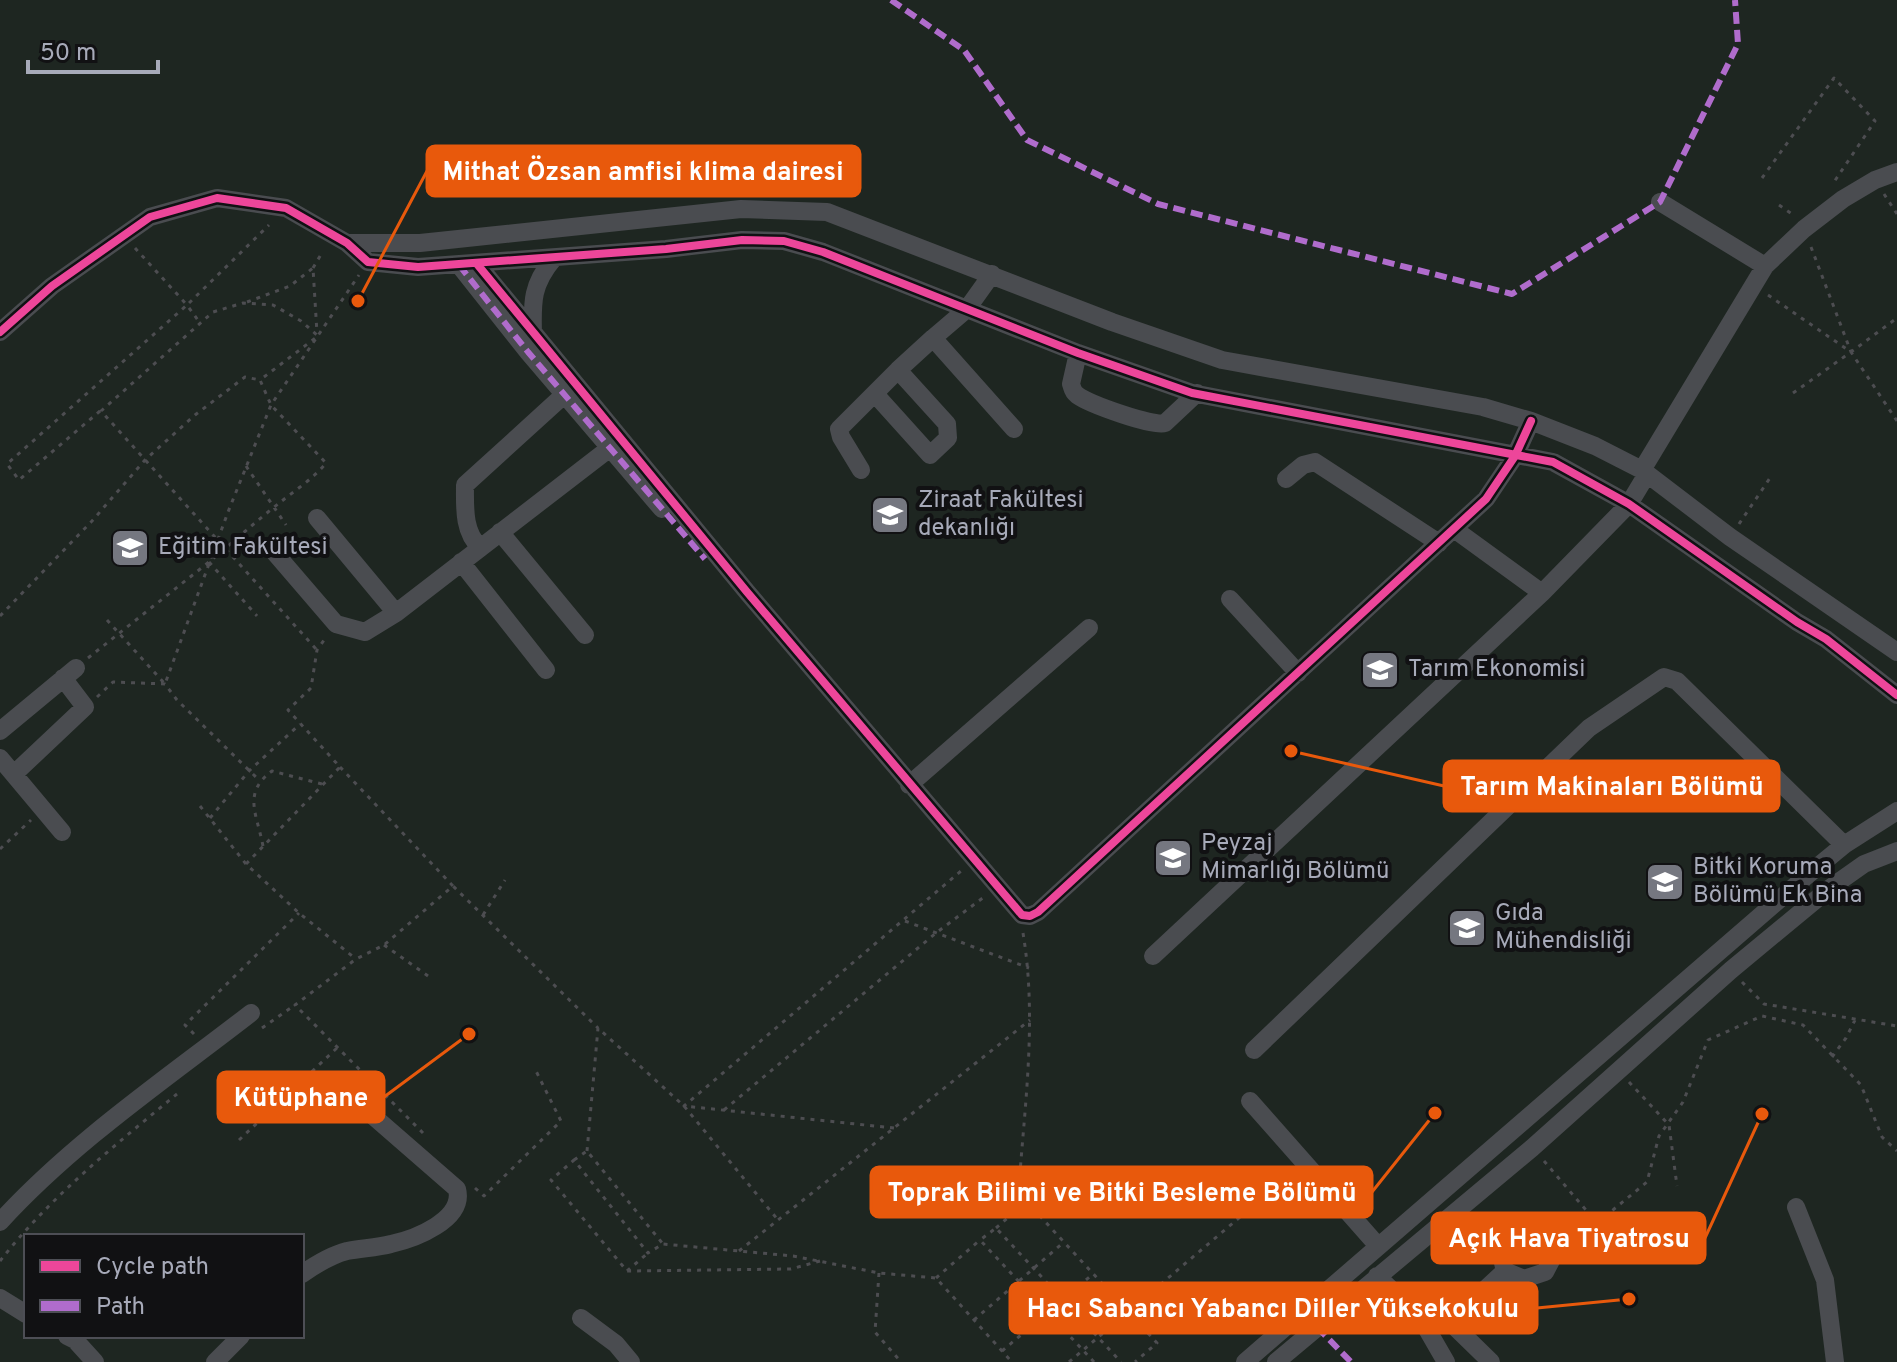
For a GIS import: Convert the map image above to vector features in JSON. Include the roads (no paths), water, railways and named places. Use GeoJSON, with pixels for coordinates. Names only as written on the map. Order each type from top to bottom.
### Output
{"type":"FeatureCollection","features":[{"type":"Feature","properties":{"kind":"street"},"geometry":{"type":"LineString","coordinates":[[1153,956],[1542,593],[1629,504],[1644,472],[1752,284],[1801,223],[1875,180],[1897,172]]}},
{"type":"Feature","properties":{"kind":"street"},"geometry":{"type":"LineString","coordinates":[[0,332],[52,286],[150,217],[217,198],[286,208],[347,243],[368,262],[418,267],[742,240],[784,241],[823,252],[1078,353],[1197,393],[1553,462],[1629,504],[1826,639],[1897,695]]}},
{"type":"Feature","properties":{"kind":"street"},"geometry":{"type":"LineString","coordinates":[[1660,202],[1765,266]]}},
{"type":"Feature","properties":{"kind":"street"},"geometry":{"type":"LineString","coordinates":[[347,243],[420,243],[741,209],[827,212],[1112,322],[1222,360],[1483,407],[1531,421],[1595,446],[1644,472],[1730,537],[1897,652]]}},
{"type":"Feature","properties":{"kind":"street"},"geometry":{"type":"LineString","coordinates":[[533,334],[532,300],[538,281],[554,258]]}},
{"type":"Feature","properties":{"kind":"street"},"geometry":{"type":"LineString","coordinates":[[468,264],[533,334],[909,785],[1022,915],[1030,916],[1038,912],[1486,499],[1515,456],[1531,421]]}},
{"type":"Feature","properties":{"kind":"street"},"geometry":{"type":"LineString","coordinates":[[468,264],[528,352],[967,866]]}},
{"type":"Feature","properties":{"kind":"street"},"geometry":{"type":"LineString","coordinates":[[861,470],[839,429],[898,370],[967,309],[992,274]]}},
{"type":"Feature","properties":{"kind":"street"},"geometry":{"type":"LineString","coordinates":[[933,338],[1014,429]]}},
{"type":"Feature","properties":{"kind":"street"},"geometry":{"type":"LineString","coordinates":[[1078,353],[1071,384],[1078,395],[1145,421],[1159,425],[1165,423],[1197,393]]}},
{"type":"Feature","properties":{"kind":"street"},"geometry":{"type":"LineString","coordinates":[[875,394],[930,455],[948,438],[947,424],[898,370]]}},
{"type":"Feature","properties":{"kind":"street"},"geometry":{"type":"LineString","coordinates":[[480,547],[466,521],[465,485],[565,394]]}},
{"type":"Feature","properties":{"kind":"street"},"geometry":{"type":"LineString","coordinates":[[275,553],[336,624],[365,632],[396,613],[610,448]]}},
{"type":"Feature","properties":{"kind":"street"},"geometry":{"type":"LineString","coordinates":[[1286,479],[1303,465],[1315,462],[1439,543]]}},
{"type":"Feature","properties":{"kind":"street"},"geometry":{"type":"LineString","coordinates":[[317,518],[396,613]]}},
{"type":"Feature","properties":{"kind":"street"},"geometry":{"type":"LineString","coordinates":[[1454,529],[1542,593]]}},
{"type":"Feature","properties":{"kind":"street"},"geometry":{"type":"LineString","coordinates":[[500,532],[585,635]]}},
{"type":"Feature","properties":{"kind":"street"},"geometry":{"type":"LineString","coordinates":[[461,562],[546,670]]}},
{"type":"Feature","properties":{"kind":"street"},"geometry":{"type":"LineString","coordinates":[[1230,599],[1298,673]]}},
{"type":"Feature","properties":{"kind":"street"},"geometry":{"type":"LineString","coordinates":[[909,785],[1089,628]]}},
{"type":"Feature","properties":{"kind":"street"},"geometry":{"type":"LineString","coordinates":[[0,731],[69,673],[85,707],[14,774]]}},
{"type":"Feature","properties":{"kind":"street"},"geometry":{"type":"LineString","coordinates":[[1254,1050],[1589,728],[1664,677],[1677,681],[1844,845]]}},
{"type":"Feature","properties":{"kind":"street"},"geometry":{"type":"LineString","coordinates":[[0,758],[62,832]]}},
{"type":"Feature","properties":{"kind":"street"},"geometry":{"type":"LineString","coordinates":[[1248,1359],[1844,845],[1897,811]]}},
{"type":"Feature","properties":{"kind":"street"},"geometry":{"type":"LineString","coordinates":[[1276,1362],[1532,1148],[1617,1069],[1830,888],[1864,864],[1897,851]]}},
{"type":"Feature","properties":{"kind":"street"},"geometry":{"type":"LineString","coordinates":[[0,1222],[91,1138],[251,1013]]}},
{"type":"Feature","properties":{"kind":"street"},"geometry":{"type":"LineString","coordinates":[[304,1273],[346,1251],[387,1245],[419,1234],[453,1213],[458,1201],[457,1189],[349,1095]]}},
{"type":"Feature","properties":{"kind":"street"},"geometry":{"type":"LineString","coordinates":[[1250,1101],[1378,1246]]}},
{"type":"Feature","properties":{"kind":"street"},"geometry":{"type":"LineString","coordinates":[[1796,1207],[1825,1280],[1835,1362]]}},
{"type":"Feature","properties":{"kind":"street"},"geometry":{"type":"LineString","coordinates":[[1450,1322],[1505,1271]]}},
{"type":"Feature","properties":{"kind":"street"},"geometry":{"type":"LineString","coordinates":[[1377,1276],[1420,1317],[1446,1362]]}},
{"type":"Feature","properties":{"kind":"street"},"geometry":{"type":"LineString","coordinates":[[0,1298],[24,1313]]}},
{"type":"Feature","properties":{"kind":"street"},"geometry":{"type":"LineString","coordinates":[[1420,1317],[1450,1322],[1491,1362]]}},
{"type":"Feature","properties":{"kind":"street"},"geometry":{"type":"LineString","coordinates":[[581,1318],[616,1344],[631,1362]]}},
{"type":"Feature","properties":{"kind":"street"},"geometry":{"type":"LineString","coordinates":[[71,1338],[95,1362]]}},
{"type":"Feature","properties":{"kind":"street"},"geometry":{"type":"LineString","coordinates":[[215,1362],[239,1338]]}},
{"type":"Feature","properties":{"kind":"place","name":"Mithat Özsan amfisi klima dairesi"},"geometry":{"type":"Point","coordinates":[358,301]}},
{"type":"Feature","properties":{"kind":"place","name":"Ziraat Fakültesi dekanlığı"},"geometry":{"type":"Point","coordinates":[890,515]}},
{"type":"Feature","properties":{"kind":"place","name":"Eğitim Fakültesi"},"geometry":{"type":"Point","coordinates":[130,548]}},
{"type":"Feature","properties":{"kind":"place","name":"Tarım Ekonomisi"},"geometry":{"type":"Point","coordinates":[1380,670]}},
{"type":"Feature","properties":{"kind":"place","name":"Tarım Makinaları Bölümü"},"geometry":{"type":"Point","coordinates":[1291,751]}},
{"type":"Feature","properties":{"kind":"place","name":"Peyzaj Mimarlığı Bölümü"},"geometry":{"type":"Point","coordinates":[1173,858]}},
{"type":"Feature","properties":{"kind":"place","name":"Bitki Koruma Bölümü Ek Bina"},"geometry":{"type":"Point","coordinates":[1665,882]}},
{"type":"Feature","properties":{"kind":"place","name":"Gıda Mühendisliği"},"geometry":{"type":"Point","coordinates":[1467,928]}},
{"type":"Feature","properties":{"kind":"place","name":"Kütüphane"},"geometry":{"type":"Point","coordinates":[469,1034]}},
{"type":"Feature","properties":{"kind":"place","name":"Toprak Bilimi ve Bitki Besleme Bölümü"},"geometry":{"type":"Point","coordinates":[1435,1113]}},
{"type":"Feature","properties":{"kind":"place","name":"Açık Hava Tiyatrosu"},"geometry":{"type":"Point","coordinates":[1762,1114]}},
{"type":"Feature","properties":{"kind":"place","name":"Hacı Sabancı Yabancı Diller Yüksekokulu"},"geometry":{"type":"Point","coordinates":[1629,1299]}}]}
